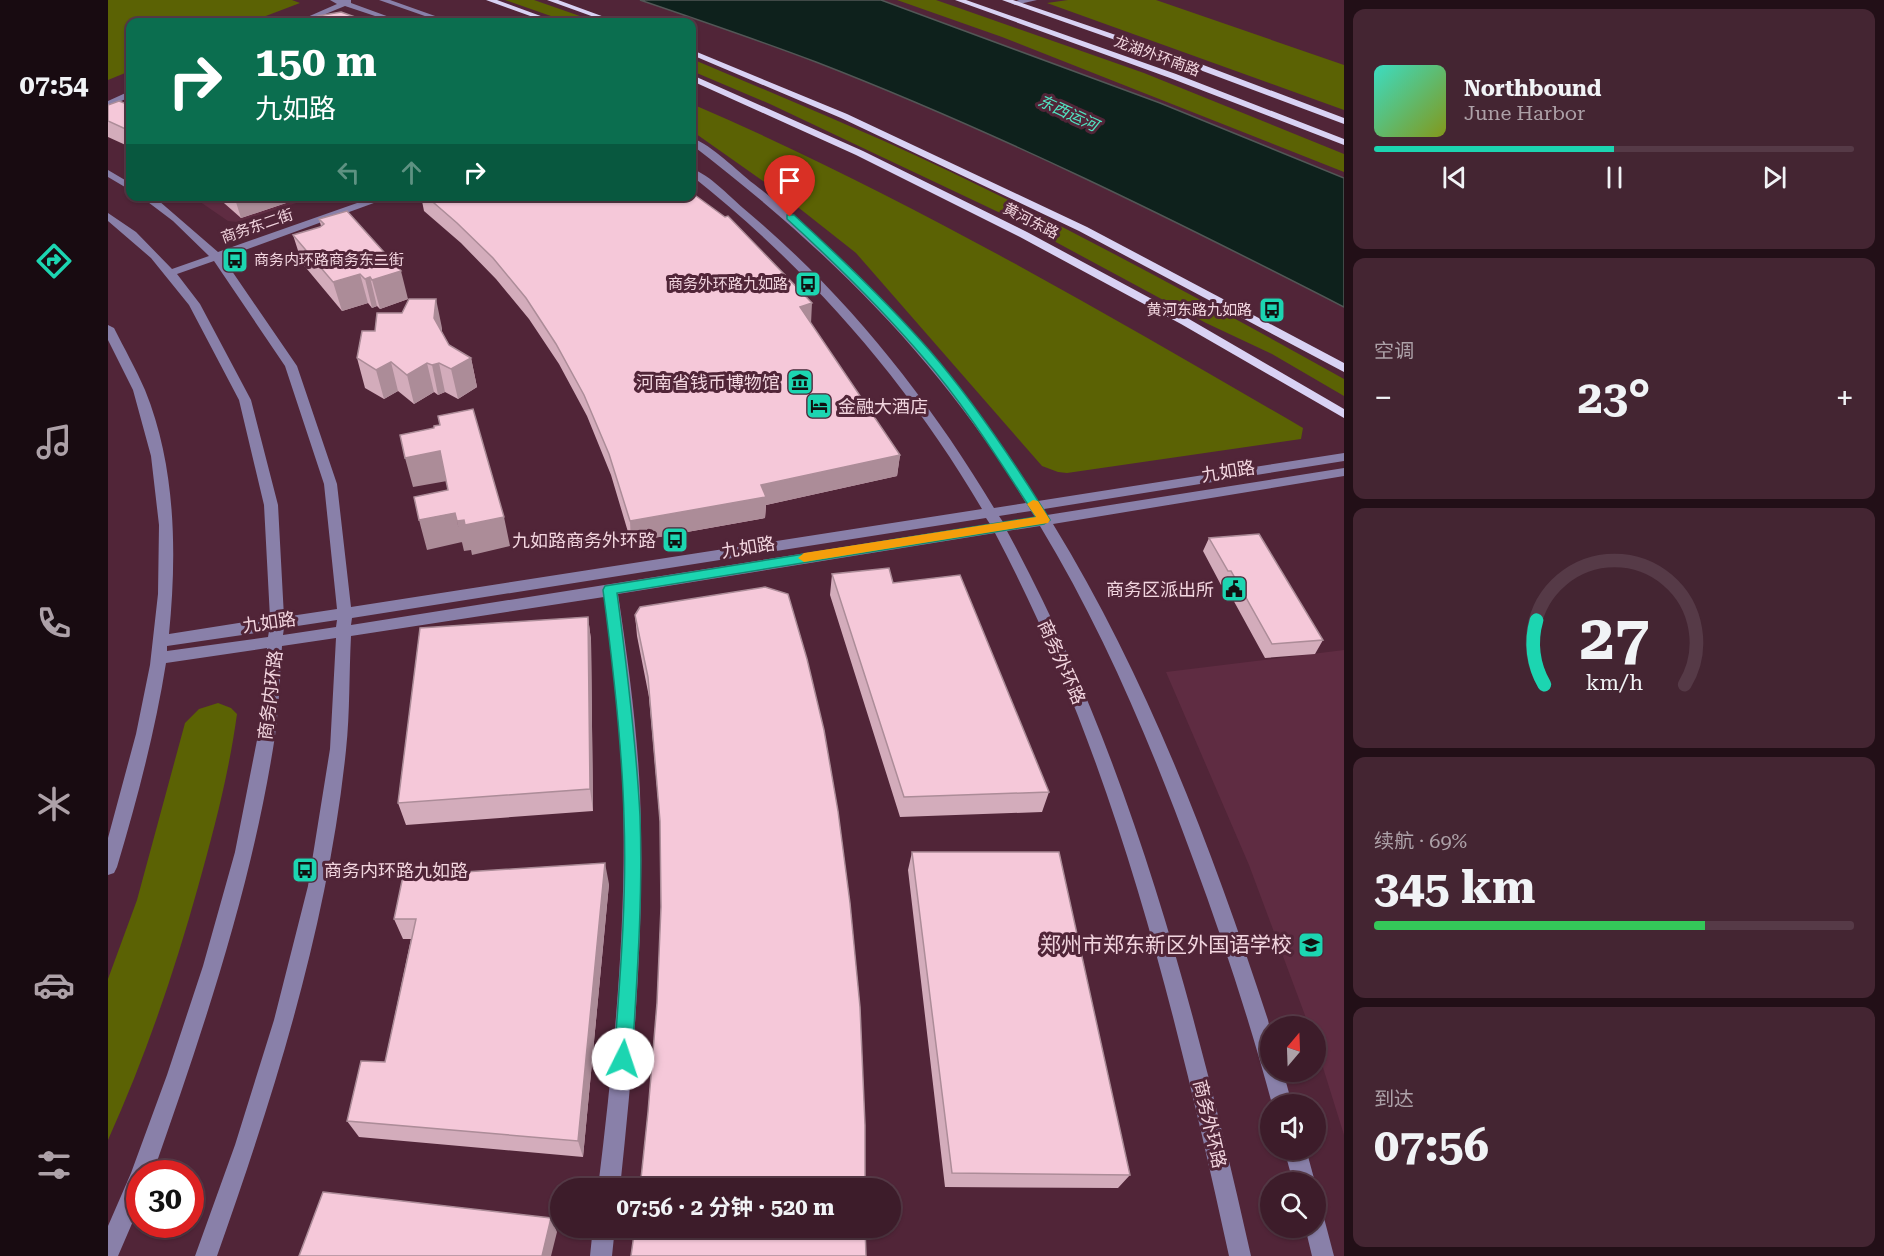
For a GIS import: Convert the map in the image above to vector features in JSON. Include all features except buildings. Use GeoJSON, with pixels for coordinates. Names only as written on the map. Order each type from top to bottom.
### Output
{"type":"FeatureCollection","features":[{"type":"Feature","properties":{"kind":"main road"},"geometry":{"type":"LineString","coordinates":[[490,0],[542,18]]}},
{"type":"Feature","properties":{"kind":"main road"},"geometry":{"type":"LineString","coordinates":[[551,0],[603,18]]}},
{"type":"Feature","properties":{"kind":"main road","name":"龙湖外环南路"},"geometry":{"type":"LineString","coordinates":[[959,0],[1173,76],[1344,142]]}},
{"type":"Feature","properties":{"kind":"main road","name":"龙湖外环南路"},"geometry":{"type":"LineString","coordinates":[[1006,0],[1196,65],[1344,122]]}},
{"type":"Feature","properties":{"kind":"main road","name":"黄河东路"},"geometry":{"type":"LineString","coordinates":[[696,54],[855,121],[1083,228],[1344,368]]}},
{"type":"Feature","properties":{"kind":"main road","name":"黄河东路"},"geometry":{"type":"LineString","coordinates":[[696,80],[904,174],[1051,248],[1344,414]]}},
{"type":"Feature","properties":{"kind":"street"},"geometry":{"type":"LineString","coordinates":[[334,0],[351,3],[389,18]]}},
{"type":"Feature","properties":{"kind":"street"},"geometry":{"type":"LineString","coordinates":[[311,18],[351,3],[369,0]]}},
{"type":"Feature","properties":{"kind":"street"},"geometry":{"type":"LineString","coordinates":[[383,0],[436,18]]}},
{"type":"Feature","properties":{"kind":"street"},"geometry":{"type":"LineString","coordinates":[[1015,3],[1033,0]]}},
{"type":"Feature","properties":{"kind":"street"},"geometry":{"type":"LineString","coordinates":[[323,18],[351,3]]}},
{"type":"Feature","properties":{"kind":"street"},"geometry":{"type":"LineString","coordinates":[[108,104],[126,96]]}},
{"type":"Feature","properties":{"kind":"street"},"geometry":{"type":"LineString","coordinates":[[108,111],[126,104]]}},
{"type":"Feature","properties":{"kind":"street"},"geometry":{"type":"LineString","coordinates":[[696,144],[776,205],[830,251],[891,315],[927,355],[993,442],[1044,520],[1117,655],[1161,753],[1208,875],[1260,1031]]}},
{"type":"Feature","properties":{"kind":"street"},"geometry":{"type":"LineString","coordinates":[[108,173],[126,185]]}},
{"type":"Feature","properties":{"kind":"street","name":"商务外环路"},"geometry":{"type":"LineString","coordinates":[[696,175],[795,260],[888,363],[972,484],[997,527],[1063,660],[1123,815],[1192,1045],[1240,1256]]}},
{"type":"Feature","properties":{"kind":"street"},"geometry":{"type":"LineString","coordinates":[[153,201],[213,254],[252,300],[273,331],[291,364],[315,424],[329,479],[338,529],[345,614],[345,675],[333,789],[310,919],[270,1071],[235,1182],[206,1256]]}},
{"type":"Feature","properties":{"kind":"street","name":"商务东二街"},"geometry":{"type":"LineString","coordinates":[[213,254],[352,201]]}},
{"type":"Feature","properties":{"kind":"street","name":"商务东二街"},"geometry":{"type":"LineString","coordinates":[[167,269],[373,201]]}},
{"type":"Feature","properties":{"kind":"street","name":"商务内环路"},"geometry":{"type":"LineString","coordinates":[[108,216],[167,269],[203,316],[222,346],[237,379],[258,438],[273,532],[277,579],[277,624],[272,696],[256,797],[240,872],[203,1005],[147,1160]]}},
{"type":"Feature","properties":{"kind":"street"},"geometry":{"type":"LineString","coordinates":[[108,328],[132,373],[145,405],[159,462],[166,564],[161,641],[153,701],[126,809],[108,867]]}},
{"type":"Feature","properties":{"kind":"street","name":"九如路"},"geometry":{"type":"LineString","coordinates":[[161,641],[1344,457]]}},
{"type":"Feature","properties":{"kind":"street","name":"九如路"},"geometry":{"type":"LineString","coordinates":[[159,658],[610,590],[1344,472]]}},
{"type":"Feature","properties":{"kind":"street"},"geometry":{"type":"LineString","coordinates":[[610,590],[626,716],[632,819],[631,940],[622,1083],[610,1178]]}},
{"type":"Feature","properties":{"kind":"street"},"geometry":{"type":"LineString","coordinates":[[108,1252],[126,1211]]}},
{"type":"Feature","properties":{"kind":"street"},"geometry":{"type":"LineString","coordinates":[[601,1256],[603,1238]]}},
{"type":"Feature","properties":{"kind":"street"},"geometry":{"type":"LineString","coordinates":[[1319,1238],[1323,1256]]}},
{"type":"Feature","properties":{"kind":"shaded area"},"geometry":{"type":"Polygon","coordinates":[[[199,201],[303,201],[237,222],[228,221],[199,201]]]}},
{"type":"Feature","properties":{"kind":"shaded area","name":"郑州市郑东新区外国语学校"},"geometry":{"type":"Polygon","coordinates":[[[1344,650],[1344,1135],[1326,1077],[1326,1016],[1305,1016],[1249,865],[1166,672],[1344,650]]]}},
{"type":"Feature","properties":{"kind":"green space"},"geometry":{"type":"Polygon","coordinates":[[[108,0],[292,0],[300,3],[261,18],[126,18],[126,73],[108,80],[108,0]]]}},
{"type":"Feature","properties":{"kind":"green space"},"geometry":{"type":"Polygon","coordinates":[[[505,0],[534,0],[586,18],[557,18],[505,0]]]}},
{"type":"Feature","properties":{"kind":"green space"},"geometry":{"type":"Polygon","coordinates":[[[897,0],[936,0],[1144,73],[1344,154],[1344,172],[1002,37],[897,0]]]}},
{"type":"Feature","properties":{"kind":"green space"},"geometry":{"type":"Polygon","coordinates":[[[1068,0],[1156,0],[1344,65],[1344,110],[1047,3],[1068,0]]]}},
{"type":"Feature","properties":{"kind":"green space"},"geometry":{"type":"Polygon","coordinates":[[[696,61],[884,141],[1059,225],[1344,379],[1344,396],[1272,354],[1206,323],[1013,219],[770,104],[696,73],[696,61]]]}},
{"type":"Feature","properties":{"kind":"green space"},"geometry":{"type":"Polygon","coordinates":[[[696,106],[849,177],[1002,257],[1303,428],[1301,439],[1067,473],[1042,466],[856,253],[780,193],[696,134],[696,106]]]}},
{"type":"Feature","properties":{"kind":"green space"},"geometry":{"type":"Polygon","coordinates":[[[218,703],[231,708],[237,714],[230,758],[215,823],[169,983],[108,1140],[108,979],[137,900],[185,723],[199,709],[218,703]]]}},
{"type":"Feature","properties":{"kind":"water","name":"东西运河"},"geometry":{"type":"Polygon","coordinates":[[[640,0],[881,0],[1160,103],[1344,178],[1344,307],[1149,209],[951,117],[816,62],[640,0]]]}},
{"type":"Feature","properties":{"kind":"slow traffic"},"geometry":{"type":"LineString","coordinates":[[804,558],[1044,520],[1033,504]]}},
{"type":"Feature","properties":{"kind":"place","name":"商务内环路商务东二街"},"geometry":{"type":"Point","coordinates":[235,260]}},
{"type":"Feature","properties":{"kind":"place","name":"商务外环路九如路"},"geometry":{"type":"Point","coordinates":[808,284]}},
{"type":"Feature","properties":{"kind":"place","name":"黄河东路九如路"},"geometry":{"type":"Point","coordinates":[1272,310]}},
{"type":"Feature","properties":{"kind":"place","name":"河南省钱币博物馆"},"geometry":{"type":"Point","coordinates":[800,382]}},
{"type":"Feature","properties":{"kind":"place","name":"金融大酒店"},"geometry":{"type":"Point","coordinates":[819,406]}},
{"type":"Feature","properties":{"kind":"place","name":"九如路商务外环路"},"geometry":{"type":"Point","coordinates":[675,540]}},
{"type":"Feature","properties":{"kind":"place","name":"商务区派出所"},"geometry":{"type":"Point","coordinates":[1234,589]}},
{"type":"Feature","properties":{"kind":"place","name":"商务内环路九如路"},"geometry":{"type":"Point","coordinates":[305,870]}},
{"type":"Feature","properties":{"kind":"place","name":"郑州市郑东新区外国语学校"},"geometry":{"type":"Point","coordinates":[1311,945]}},
{"type":"Feature","properties":{"kind":"route"},"geometry":{"type":"LineString","coordinates":[[623,1059],[631,940],[632,819],[626,716],[610,590],[1044,520],[993,442],[927,355],[853,274],[790,217]]}}]}
